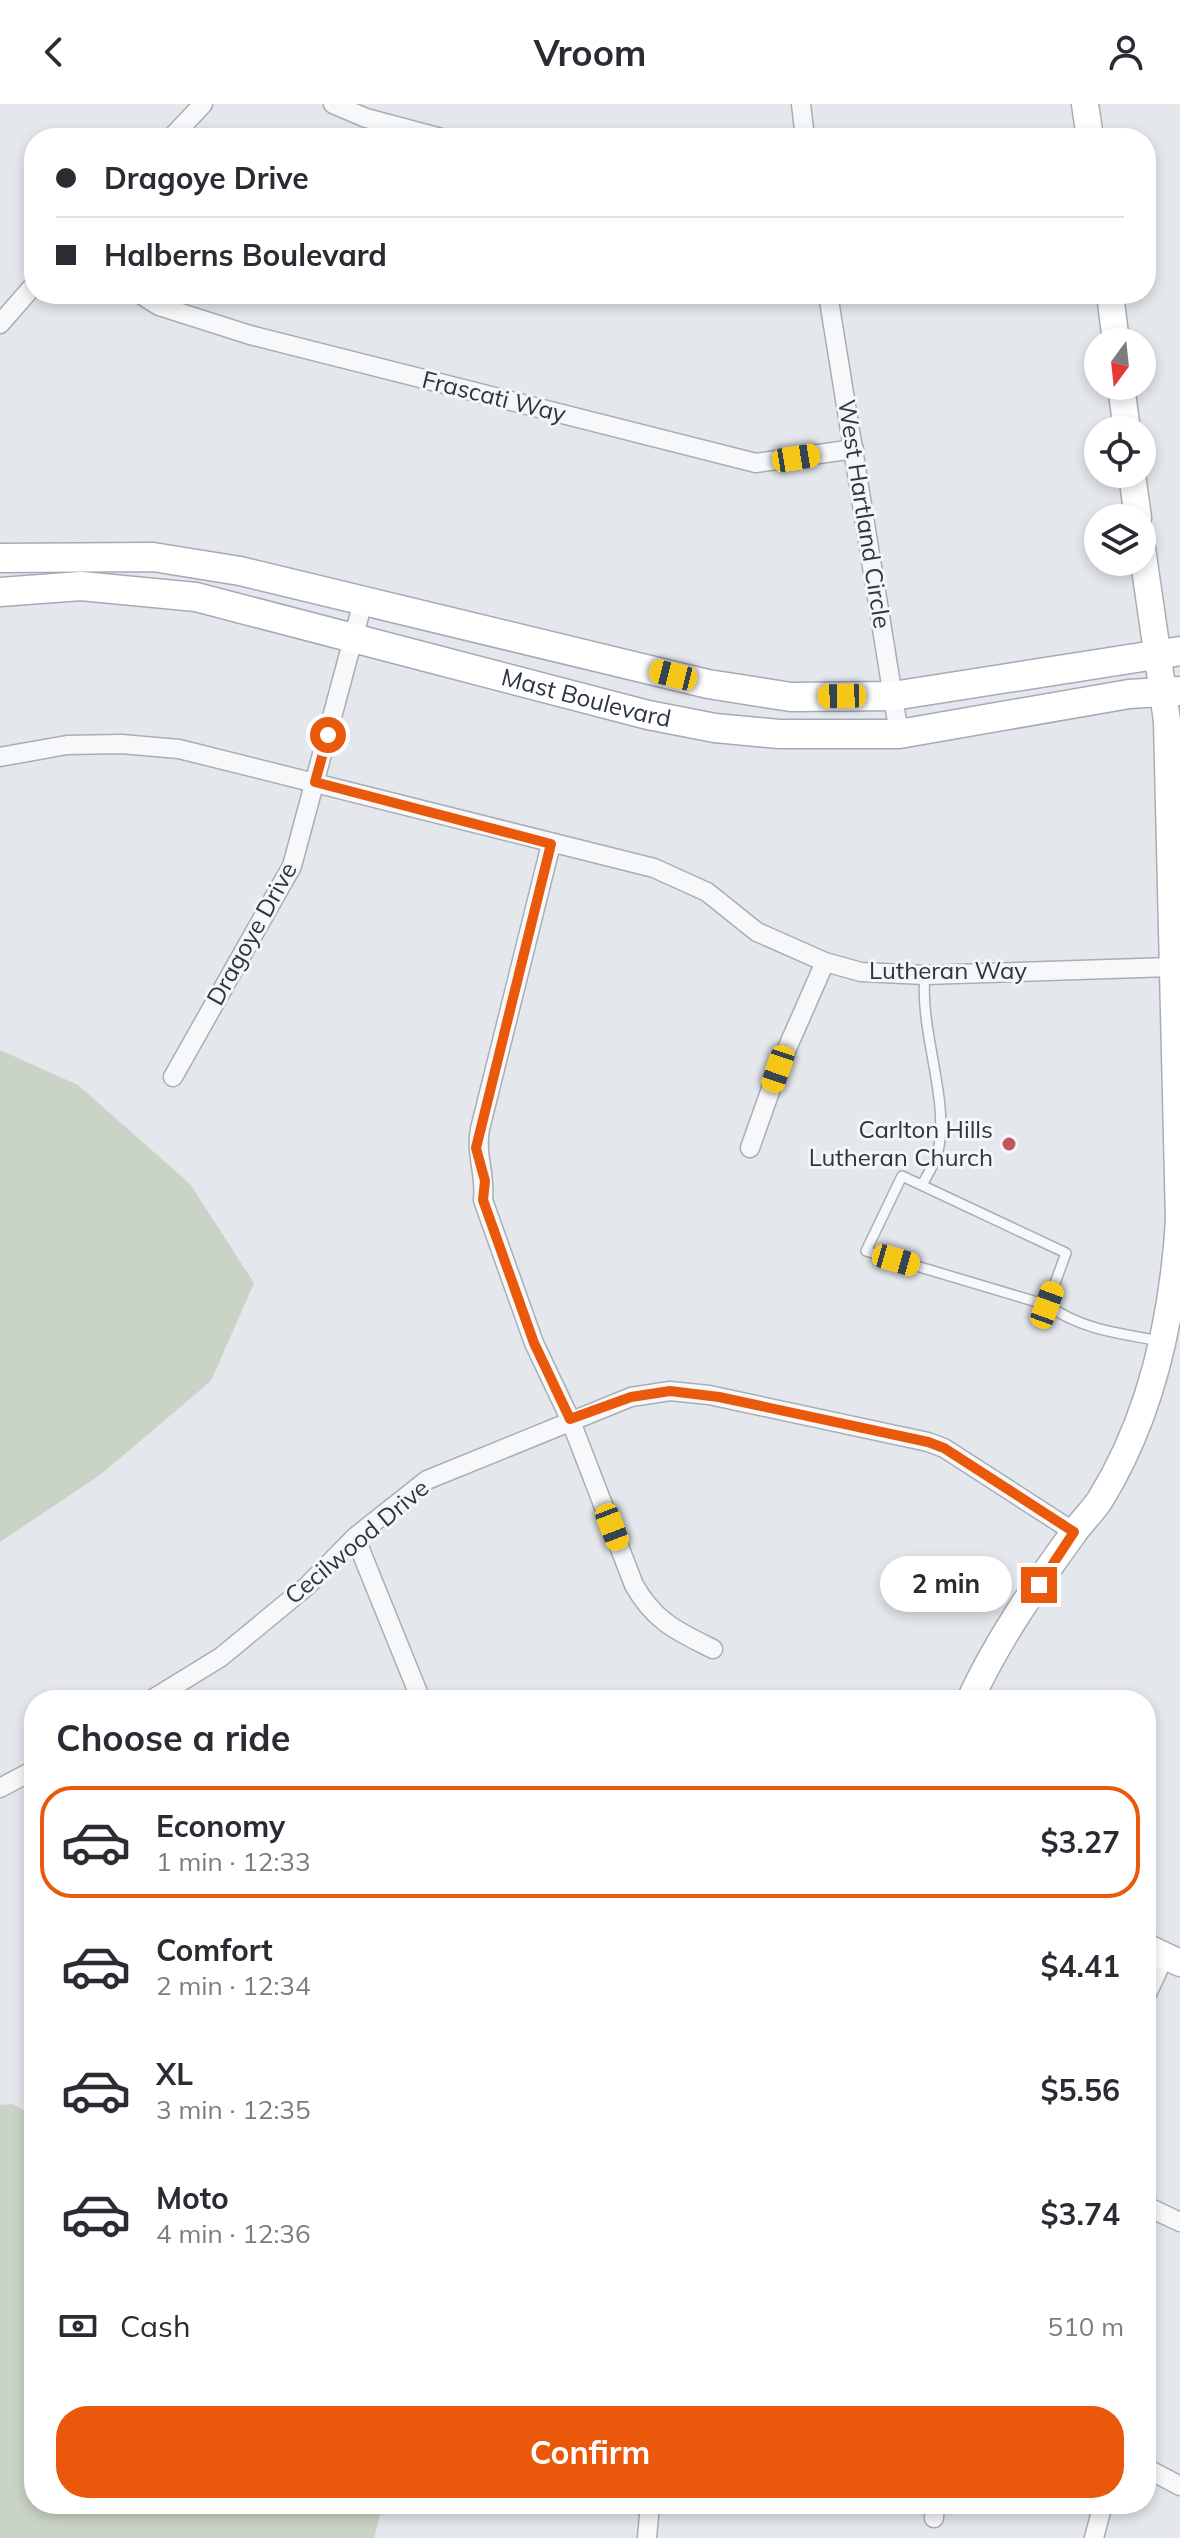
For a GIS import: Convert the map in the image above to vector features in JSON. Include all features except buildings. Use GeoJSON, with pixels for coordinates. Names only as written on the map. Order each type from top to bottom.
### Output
{"type":"FeatureCollection","features":[{"type":"Feature","properties":{"kind":"main road","name":"Mast Boulevard"},"geometry":{"type":"LineString","coordinates":[[0,558],[153,557],[240,571],[364,598],[708,684],[791,697],[893,696],[1168,653]]}},
{"type":"Feature","properties":{"kind":"main road","name":"Mast Boulevard"},"geometry":{"type":"LineString","coordinates":[[0,592],[81,586],[196,597],[648,715],[715,728],[779,734],[899,734],[1079,701],[1171,692]]}},
{"type":"Feature","properties":{"kind":"street"},"geometry":{"type":"LineString","coordinates":[[180,128],[203,104]]}},
{"type":"Feature","properties":{"kind":"street"},"geometry":{"type":"LineString","coordinates":[[333,104],[366,118],[404,128]]}},
{"type":"Feature","properties":{"kind":"street"},"geometry":{"type":"LineString","coordinates":[[801,104],[804,128]]}},
{"type":"Feature","properties":{"kind":"street"},"geometry":{"type":"LineString","coordinates":[[1085,104],[1089,128]]}},
{"type":"Feature","properties":{"kind":"street"},"geometry":{"type":"LineString","coordinates":[[0,324],[24,296]]}},
{"type":"Feature","properties":{"kind":"street","name":"Frascati Way"},"geometry":{"type":"LineString","coordinates":[[156,304],[250,335],[756,463],[854,449]]}},
{"type":"Feature","properties":{"kind":"street","name":"West Hartland Circle"},"geometry":{"type":"LineString","coordinates":[[830,304],[899,734]]}},
{"type":"Feature","properties":{"kind":"street"},"geometry":{"type":"LineString","coordinates":[[1111,304],[1114,328]]}},
{"type":"Feature","properties":{"kind":"street"},"geometry":{"type":"LineString","coordinates":[[974,1690],[987,1662],[1074,1532],[1098,1502],[1116,1471],[1145,1404],[1163,1342],[1176,1261],[1179,1220],[1167,721],[1171,692],[1168,653],[1149,576]]}},
{"type":"Feature","properties":{"kind":"street","name":"Dragoye Drive"},"geometry":{"type":"LineString","coordinates":[[173,1077],[292,866],[364,598]]}},
{"type":"Feature","properties":{"kind":"street","name":"Lutheran Way"},"geometry":{"type":"LineString","coordinates":[[0,757],[67,745],[159,746],[315,782],[654,868],[707,892],[757,932],[825,962],[861,972],[925,975],[1171,967]]}},
{"type":"Feature","properties":{"kind":"street"},"geometry":{"type":"LineString","coordinates":[[551,844],[476,1148],[485,1181],[483,1200],[534,1343],[570,1419],[634,1585],[648,1610],[672,1628],[713,1649]]}},
{"type":"Feature","properties":{"kind":"street"},"geometry":{"type":"LineString","coordinates":[[750,1148],[778,1069],[825,962]]}},
{"type":"Feature","properties":{"kind":"street","name":"Cecilwood Drive"},"geometry":{"type":"LineString","coordinates":[[167,1690],[221,1657],[307,1586],[355,1537],[427,1480],[570,1419],[631,1397],[670,1391],[709,1395],[901,1435],[944,1448],[1074,1532]]}},
{"type":"Feature","properties":{"kind":"street"},"geometry":{"type":"LineString","coordinates":[[355,1537],[417,1690]]}},
{"type":"Feature","properties":{"kind":"street"},"geometry":{"type":"LineString","coordinates":[[0,1788],[24,1775]]}},
{"type":"Feature","properties":{"kind":"street"},"geometry":{"type":"LineString","coordinates":[[1156,2211],[1180,2222]]}},
{"type":"Feature","properties":{"kind":"street"},"geometry":{"type":"LineString","coordinates":[[1156,2473],[1180,2486]]}},
{"type":"Feature","properties":{"kind":"street"},"geometry":{"type":"LineString","coordinates":[[647,2538],[649,2514]]}},
{"type":"Feature","properties":{"kind":"street"},"geometry":{"type":"LineString","coordinates":[[1094,2538],[1100,2514]]}},
{"type":"Feature","properties":{"kind":"lane"},"geometry":{"type":"LineString","coordinates":[[922,1185],[937,1155],[941,1128],[923,998],[925,975]]}},
{"type":"Feature","properties":{"kind":"lane"},"geometry":{"type":"LineString","coordinates":[[1047,1305],[1066,1253],[902,1176],[866,1251],[1047,1305],[1070,1321],[1096,1331],[1163,1342]]}},
{"type":"Feature","properties":{"kind":"green space"},"geometry":{"type":"Polygon","coordinates":[[[0,1050],[78,1085],[190,1184],[254,1283],[211,1381],[100,1475],[0,1542],[0,1050]]]}},
{"type":"Feature","properties":{"kind":"green space"},"geometry":{"type":"Polygon","coordinates":[[[12,2104],[24,2110],[24,2514],[380,2514],[374,2538],[0,2538],[0,2105],[12,2104]]]}},
{"type":"Feature","properties":{"kind":"place","name":"Carlton Hills Lutheran Church"},"geometry":{"type":"Point","coordinates":[1009,1144]}},
{"type":"Feature","properties":{"kind":"route"},"geometry":{"type":"LineString","coordinates":[[328,735],[315,782],[551,844],[476,1148],[485,1181],[483,1200],[534,1343],[570,1419],[631,1397],[670,1391],[709,1395],[928,1442],[944,1448],[1074,1532],[1039,1585]]}}]}
